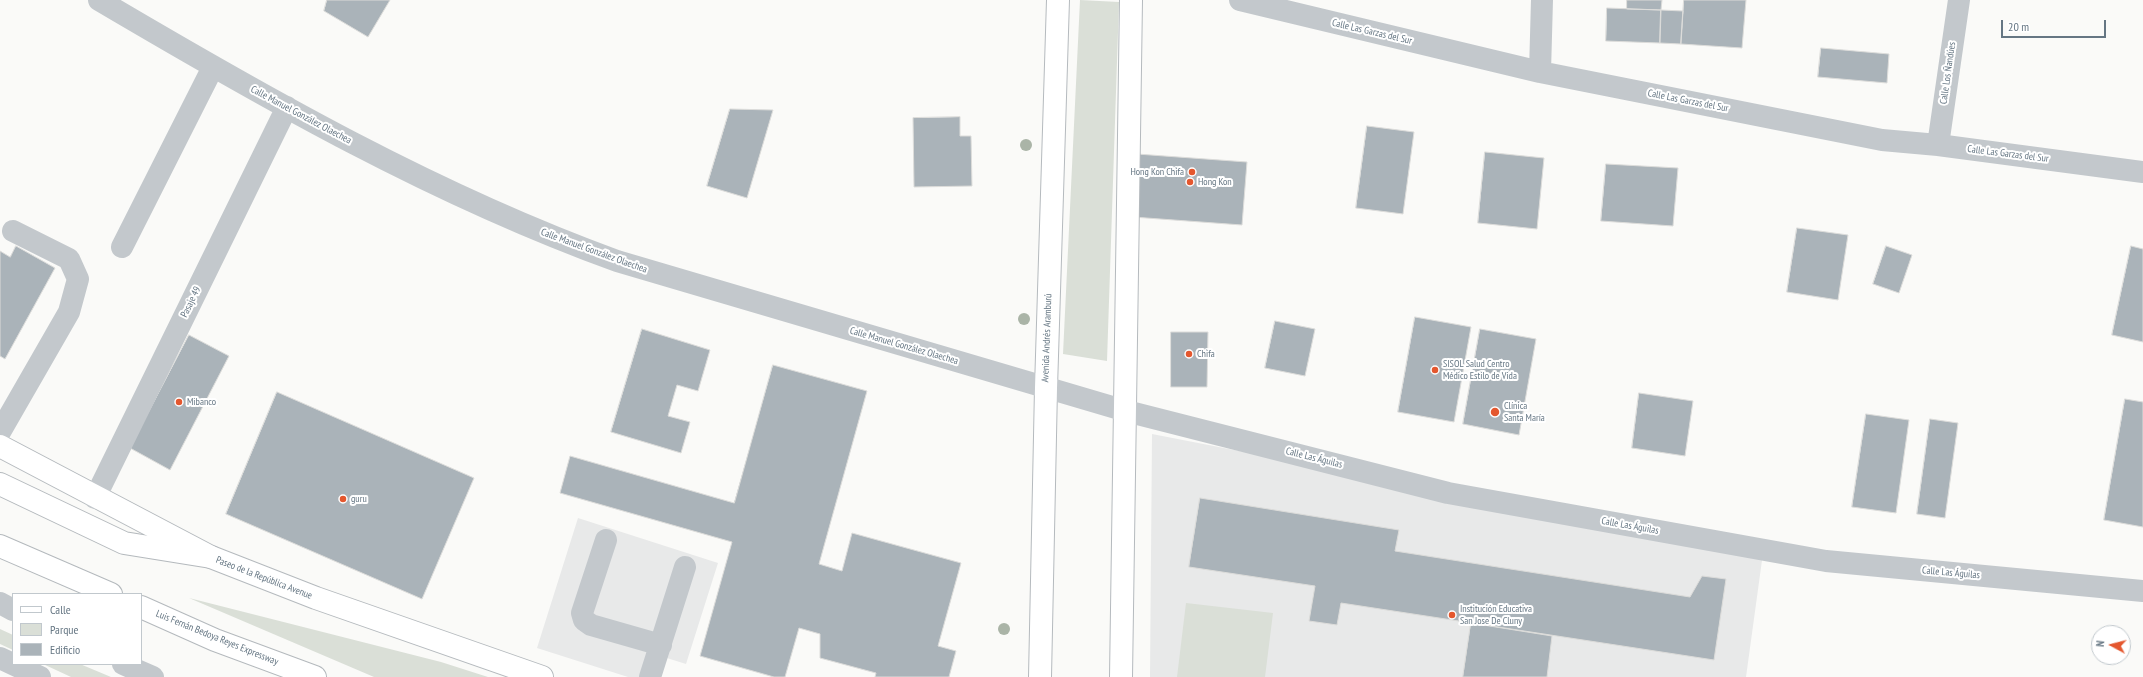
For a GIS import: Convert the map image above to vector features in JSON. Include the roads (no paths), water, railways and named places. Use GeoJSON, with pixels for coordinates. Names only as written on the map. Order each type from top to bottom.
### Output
{"type":"FeatureCollection","features":[{"type":"Feature","properties":{"kind":"main road","name":"Avenida Andrés Aramburú"},"geometry":{"type":"LineString","coordinates":[[1040,677],[1046,388],[1058,0]]}},
{"type":"Feature","properties":{"kind":"main road"},"geometry":{"type":"LineString","coordinates":[[1121,677],[1131,0]]}},
{"type":"Feature","properties":{"kind":"main road","name":"Paseo de la República Avenue"},"geometry":{"type":"LineString","coordinates":[[0,446],[95,498],[211,557],[316,598],[542,677]]}},
{"type":"Feature","properties":{"kind":"main road"},"geometry":{"type":"LineString","coordinates":[[0,484],[124,543],[211,557]]}},
{"type":"Feature","properties":{"kind":"main road"},"geometry":{"type":"LineString","coordinates":[[0,546],[108,593]]}},
{"type":"Feature","properties":{"kind":"main road","name":"Luis Fernán Bedoya Reyes Expressway"},"geometry":{"type":"LineString","coordinates":[[142,607],[216,640],[315,677]]}},
{"type":"Feature","properties":{"kind":"street","name":"Calle Manuel González Olaechea"},"geometry":{"type":"LineString","coordinates":[[99,0],[213,67],[347,140],[502,216],[578,247],[617,262],[1126,411]]}},
{"type":"Feature","properties":{"kind":"street","name":"Calle Las Garzas del Sur"},"geometry":{"type":"LineString","coordinates":[[1240,0],[1294,6],[1540,72],[1882,140],[1938,145],[2143,172]]}},
{"type":"Feature","properties":{"kind":"street"},"geometry":{"type":"LineString","coordinates":[[1540,72],[1542,0]]}},
{"type":"Feature","properties":{"kind":"street","name":"Calle Los Ñandúes"},"geometry":{"type":"LineString","coordinates":[[1938,145],[1959,0]]}},
{"type":"Feature","properties":{"kind":"street"},"geometry":{"type":"LineString","coordinates":[[122,247],[213,67]]}},
{"type":"Feature","properties":{"kind":"street","name":"Pasaje 49"},"geometry":{"type":"LineString","coordinates":[[95,498],[287,107]]}},
{"type":"Feature","properties":{"kind":"street"},"geometry":{"type":"LineString","coordinates":[[0,432],[69,312],[78,279],[69,259],[12,231]]}},
{"type":"Feature","properties":{"kind":"street","name":"Calle Las Águilas"},"geometry":{"type":"LineString","coordinates":[[1126,411],[1448,493],[1826,561],[2143,591]]}},
{"type":"Feature","properties":{"kind":"street"},"geometry":{"type":"LineString","coordinates":[[606,540],[582,613],[584,620],[591,624],[661,645]]}},
{"type":"Feature","properties":{"kind":"street"},"geometry":{"type":"LineString","coordinates":[[650,677],[685,567]]}},
{"type":"Feature","properties":{"kind":"street"},"geometry":{"type":"LineString","coordinates":[[0,604],[12,610]]}},
{"type":"Feature","properties":{"kind":"street"},"geometry":{"type":"LineString","coordinates":[[0,658],[12,664]]}},
{"type":"Feature","properties":{"kind":"street"},"geometry":{"type":"LineString","coordinates":[[15,665],[40,677]]}},
{"type":"Feature","properties":{"kind":"street"},"geometry":{"type":"LineString","coordinates":[[125,665],[153,677]]}},
{"type":"Feature","properties":{"kind":"place","name":"Hong Kon Chifa"},"geometry":{"type":"Point","coordinates":[1192,172]}},
{"type":"Feature","properties":{"kind":"place","name":"Hong Kon"},"geometry":{"type":"Point","coordinates":[1190,182]}},
{"type":"Feature","properties":{"kind":"place","name":"Chifa"},"geometry":{"type":"Point","coordinates":[1189,354]}},
{"type":"Feature","properties":{"kind":"place","name":"SISOL Salud Centro Médico Estilo de Vida"},"geometry":{"type":"Point","coordinates":[1435,370]}},
{"type":"Feature","properties":{"kind":"place","name":"Mibanco"},"geometry":{"type":"Point","coordinates":[179,402]}},
{"type":"Feature","properties":{"kind":"place","name":"Clínica Santa María"},"geometry":{"type":"Point","coordinates":[1495,412]}},
{"type":"Feature","properties":{"kind":"place","name":"guru"},"geometry":{"type":"Point","coordinates":[343,499]}},
{"type":"Feature","properties":{"kind":"place","name":"Institución Educativa San Jose De Cluny"},"geometry":{"type":"Point","coordinates":[1452,615]}}]}
